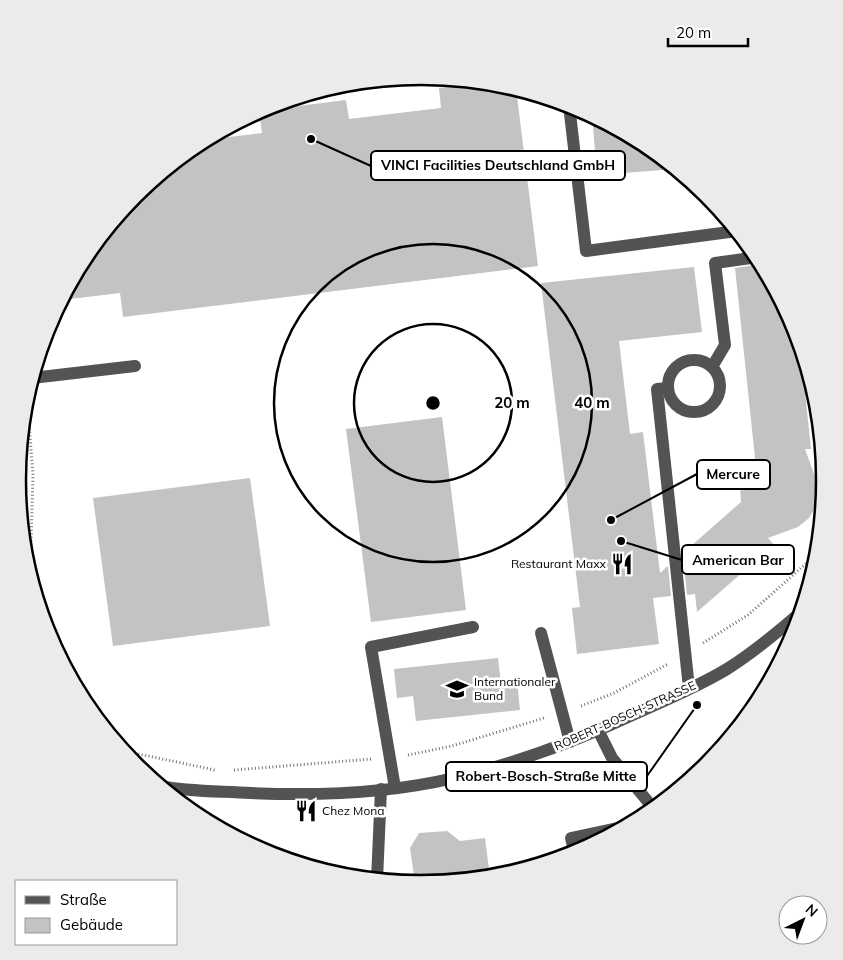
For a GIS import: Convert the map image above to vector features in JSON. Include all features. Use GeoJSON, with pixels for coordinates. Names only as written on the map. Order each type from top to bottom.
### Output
{"type":"FeatureCollection","features":[{"type":"Feature","properties":{"kind":"street"},"geometry":{"type":"LineString","coordinates":[[570,114],[586,251],[729,232]]}},
{"type":"Feature","properties":{"kind":"street"},"geometry":{"type":"LineString","coordinates":[[712,368],[726,345],[714,263],[749,258]]}},
{"type":"Feature","properties":{"kind":"street"},"geometry":{"type":"LineString","coordinates":[[698,360],[707,363],[718,374],[720,383],[720,391],[715,402],[705,410],[697,413],[689,412],[675,405],[668,388],[671,373],[681,364],[698,360]]}},
{"type":"Feature","properties":{"kind":"street"},"geometry":{"type":"LineString","coordinates":[[40,377],[135,366]]}},
{"type":"Feature","properties":{"kind":"street"},"geometry":{"type":"LineString","coordinates":[[668,388],[656,389],[689,688]]}},
{"type":"Feature","properties":{"kind":"street","name":"ROBERT-BOSCH-STRASSE"},"geometry":{"type":"LineString","coordinates":[[173,787],[288,794],[381,789],[452,779],[508,764],[570,742],[689,688],[728,668],[755,650],[791,620]]}},
{"type":"Feature","properties":{"kind":"street"},"geometry":{"type":"LineString","coordinates":[[394,788],[371,647],[473,628]]}},
{"type":"Feature","properties":{"kind":"street"},"geometry":{"type":"LineString","coordinates":[[541,633],[570,742]]}},
{"type":"Feature","properties":{"kind":"street"},"geometry":{"type":"LineString","coordinates":[[598,730],[612,758],[649,803]]}},
{"type":"Feature","properties":{"kind":"street"},"geometry":{"type":"LineString","coordinates":[[377,873],[381,789]]}},
{"type":"Feature","properties":{"kind":"street"},"geometry":{"type":"LineString","coordinates":[[573,845],[571,838],[600,832]]}},
{"type":"Feature","properties":{"kind":"path"},"geometry":{"type":"LineString","coordinates":[[30,431],[33,475],[31,539]]}},
{"type":"Feature","properties":{"kind":"path"},"geometry":{"type":"LineString","coordinates":[[232,770],[390,758],[452,746],[562,713],[614,693],[686,655],[748,615],[808,562]]}},
{"type":"Feature","properties":{"kind":"path"},"geometry":{"type":"LineString","coordinates":[[137,754],[222,771]]}},
{"type":"Feature","properties":{"kind":"building"},"geometry":{"type":"Polygon","coordinates":[[[451,86],[473,88],[517,96],[538,266],[123,317],[120,293],[70,299],[93,260],[124,219],[181,166],[224,138],[262,133],[260,120],[292,107],[346,100],[349,119],[441,108],[439,88],[451,86]]]}},
{"type":"Feature","properties":{"kind":"building"},"geometry":{"type":"Polygon","coordinates":[[[593,124],[641,151],[666,170],[597,175],[593,124]]]}},
{"type":"Feature","properties":{"kind":"building"},"geometry":{"type":"Polygon","coordinates":[[[753,265],[776,305],[796,353],[804,382],[811,449],[805,449],[817,482],[816,504],[809,518],[798,527],[768,538],[774,545],[697,612],[695,594],[687,595],[683,553],[741,502],[740,486],[744,474],[755,458],[735,268],[753,265]]]}},
{"type":"Feature","properties":{"kind":"building"},"geometry":{"type":"Polygon","coordinates":[[[694,267],[702,332],[619,341],[630,434],[643,432],[660,573],[668,566],[671,596],[653,598],[659,644],[577,654],[572,608],[580,607],[541,283],[694,267]]]}},
{"type":"Feature","properties":{"kind":"building"},"geometry":{"type":"Polygon","coordinates":[[[442,417],[466,610],[371,622],[346,429],[442,417]]]}},
{"type":"Feature","properties":{"kind":"building"},"geometry":{"type":"Polygon","coordinates":[[[250,478],[270,626],[113,646],[93,498],[250,478]]]}},
{"type":"Feature","properties":{"kind":"building","name":"Internationaler Bund"},"geometry":{"type":"Polygon","coordinates":[[[498,658],[501,683],[517,681],[520,710],[416,721],[413,696],[397,698],[394,669],[498,658]]]}},
{"type":"Feature","properties":{"kind":"building"},"geometry":{"type":"Polygon","coordinates":[[[447,831],[460,841],[485,838],[489,870],[447,874],[414,875],[410,848],[419,833],[447,831]]]}},
{"type":"Feature","properties":{"kind":"place","name":"VINCI Facilities Deutschland GmbH"},"geometry":{"type":"Point","coordinates":[311,139]}},
{"type":"Feature","properties":{"kind":"place","name":"Mercure"},"geometry":{"type":"Point","coordinates":[611,520]}},
{"type":"Feature","properties":{"kind":"place","name":"American Bar"},"geometry":{"type":"Point","coordinates":[621,541]}},
{"type":"Feature","properties":{"kind":"place","name":"Restaurant Maxx"},"geometry":{"type":"Point","coordinates":[622,564]}},
{"type":"Feature","properties":{"kind":"place","name":"Internationaler Bund"},"geometry":{"type":"Point","coordinates":[457,689]}},
{"type":"Feature","properties":{"kind":"place","name":"Robert-Bosch-Straße Mitte"},"geometry":{"type":"Point","coordinates":[697,705]}},
{"type":"Feature","properties":{"kind":"place","name":"Chez Mona"},"geometry":{"type":"Point","coordinates":[306,811]}}]}
